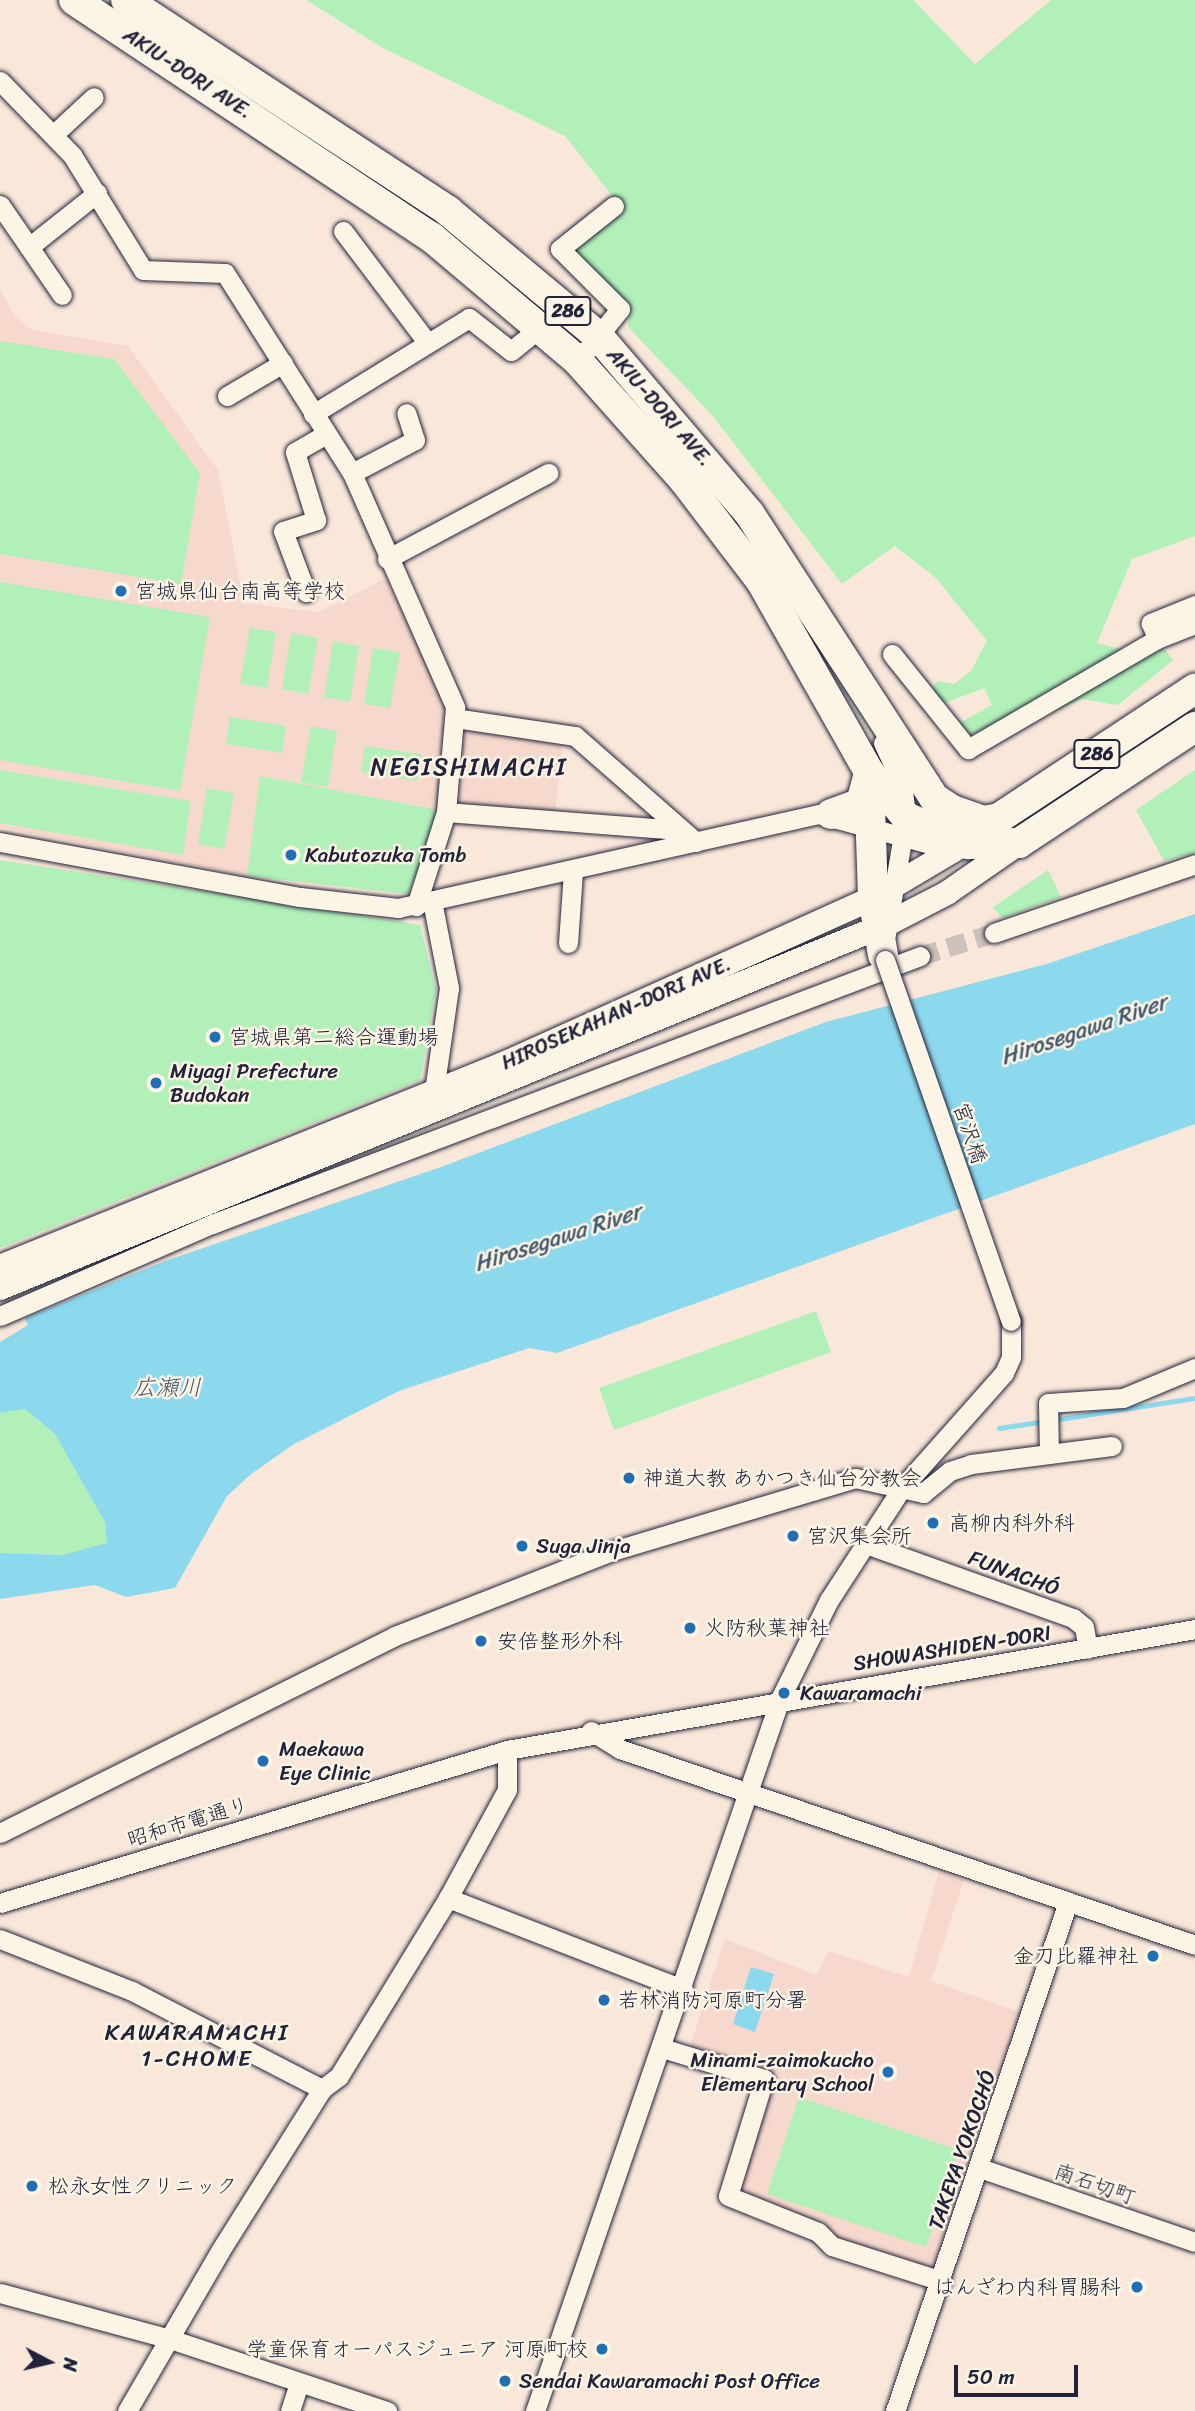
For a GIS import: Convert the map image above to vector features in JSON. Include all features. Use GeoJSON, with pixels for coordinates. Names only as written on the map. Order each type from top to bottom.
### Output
{"type":"FeatureCollection","features":[{"type":"Feature","properties":{"kind":"highway","name":"AKIU-DORI AVE."},"geometry":{"type":"LineString","coordinates":[[74,0],[327,163],[541,327],[578,361]]}},
{"type":"Feature","properties":{"kind":"highway","name":"AKIU-DORI AVE."},"geometry":{"type":"LineString","coordinates":[[126,0],[448,211],[600,337],[749,513],[847,660],[934,798],[968,818],[999,818]]}},
{"type":"Feature","properties":{"kind":"highway","name":"286"},"geometry":{"type":"LineString","coordinates":[[578,361],[691,488],[761,581],[882,758],[905,827],[968,845],[1018,843]]}},
{"type":"Feature","properties":{"kind":"highway","name":"HIROSEKAHAN-DORI AVE."},"geometry":{"type":"LineString","coordinates":[[999,818],[1195,689]]}},
{"type":"Feature","properties":{"kind":"highway","name":"HIROSEKAHAN-DORI AVE."},"geometry":{"type":"LineString","coordinates":[[1018,843],[1195,727]]}},
{"type":"Feature","properties":{"kind":"highway"},"geometry":{"type":"LineString","coordinates":[[831,814],[861,803],[882,758]]}},
{"type":"Feature","properties":{"kind":"highway"},"geometry":{"type":"LineString","coordinates":[[882,758],[874,831],[892,935]]}},
{"type":"Feature","properties":{"kind":"main road","name":"HIROSEKAHAN-DORI AVE."},"geometry":{"type":"LineString","coordinates":[[0,1266],[434,1091],[892,935],[968,845],[999,818]]}},
{"type":"Feature","properties":{"kind":"main road","name":"HIROSEKAHAN-DORI AVE."},"geometry":{"type":"LineString","coordinates":[[0,1288],[892,935],[1018,843]]}},
{"type":"Feature","properties":{"kind":"street"},"geometry":{"type":"LineString","coordinates":[[0,81],[54,134],[97,193],[144,271],[225,274],[283,363],[324,435],[352,473],[387,559],[455,706],[446,812],[424,903],[449,988],[434,1091]]}},
{"type":"Feature","properties":{"kind":"street"},"geometry":{"type":"LineString","coordinates":[[54,134],[94,97]]}},
{"type":"Feature","properties":{"kind":"street"},"geometry":{"type":"LineString","coordinates":[[29,247],[97,193]]}},
{"type":"Feature","properties":{"kind":"street"},"geometry":{"type":"LineString","coordinates":[[0,205],[62,295]]}},
{"type":"Feature","properties":{"kind":"street"},"geometry":{"type":"LineString","coordinates":[[578,361],[620,309],[560,249],[614,206]]}},
{"type":"Feature","properties":{"kind":"street"},"geometry":{"type":"LineString","coordinates":[[343,231],[426,342]]}},
{"type":"Feature","properties":{"kind":"street"},"geometry":{"type":"LineString","coordinates":[[313,414],[469,318],[511,351],[541,327]]}},
{"type":"Feature","properties":{"kind":"street"},"geometry":{"type":"LineString","coordinates":[[227,396],[283,363]]}},
{"type":"Feature","properties":{"kind":"street"},"geometry":{"type":"LineString","coordinates":[[352,473],[415,440],[406,413]]}},
{"type":"Feature","properties":{"kind":"street"},"geometry":{"type":"LineString","coordinates":[[306,592],[283,531],[316,520],[295,452],[324,435]]}},
{"type":"Feature","properties":{"kind":"street"},"geometry":{"type":"LineString","coordinates":[[387,559],[548,473]]}},
{"type":"Feature","properties":{"kind":"street"},"geometry":{"type":"LineString","coordinates":[[1157,639],[1151,623],[1195,605]]}},
{"type":"Feature","properties":{"kind":"street"},"geometry":{"type":"LineString","coordinates":[[892,654],[968,749],[1157,639],[1195,624]]}},
{"type":"Feature","properties":{"kind":"street"},"geometry":{"type":"LineString","coordinates":[[847,660],[850,682],[882,758]]}},
{"type":"Feature","properties":{"kind":"street"},"geometry":{"type":"LineString","coordinates":[[454,718],[575,736],[679,830],[696,842]]}},
{"type":"Feature","properties":{"kind":"street"},"geometry":{"type":"LineString","coordinates":[[446,812],[679,830]]}},
{"type":"Feature","properties":{"kind":"street"},"geometry":{"type":"LineString","coordinates":[[0,842],[300,897],[424,903],[831,814],[874,831],[905,827],[892,935],[849,978],[212,1224],[0,1316]]}},
{"type":"Feature","properties":{"kind":"street"},"geometry":{"type":"LineString","coordinates":[[994,933],[1195,864]]}},
{"type":"Feature","properties":{"kind":"street"},"geometry":{"type":"LineString","coordinates":[[568,943],[573,872]]}},
{"type":"Feature","properties":{"kind":"street","name":"宮沢橋"},"geometry":{"type":"LineString","coordinates":[[536,2411],[684,1989],[780,1699],[829,1600],[901,1489],[1004,1373],[1012,1357],[1012,1321],[892,935]]}},
{"type":"Feature","properties":{"kind":"street"},"geometry":{"type":"LineString","coordinates":[[1048,1448],[1048,1403],[1123,1398],[1195,1368]]}},
{"type":"Feature","properties":{"kind":"street"},"geometry":{"type":"LineString","coordinates":[[0,1833],[395,1636],[609,1552],[855,1478],[923,1493],[950,1471],[1048,1448],[1112,1446]]}},
{"type":"Feature","properties":{"kind":"street","name":"FUNACHÓ"},"geometry":{"type":"LineString","coordinates":[[866,1544],[1073,1618],[1084,1627],[1088,1649]]}},
{"type":"Feature","properties":{"kind":"street","name":"SHOWASHIDEN-DORI"},"geometry":{"type":"LineString","coordinates":[[592,1731],[1195,1629]]}},
{"type":"Feature","properties":{"kind":"street"},"geometry":{"type":"LineString","coordinates":[[592,1731],[620,1749],[1195,1945]]}},
{"type":"Feature","properties":{"kind":"street","name":"昭和市電通り"},"geometry":{"type":"LineString","coordinates":[[0,1903],[507,1750],[592,1731]]}},
{"type":"Feature","properties":{"kind":"street"},"geometry":{"type":"LineString","coordinates":[[127,2411],[322,2089],[339,2076],[448,1898],[507,1790],[507,1750]]}},
{"type":"Feature","properties":{"kind":"street"},"geometry":{"type":"LineString","coordinates":[[448,1898],[684,1989]]}},
{"type":"Feature","properties":{"kind":"street","name":"TAKEYA YOKOCHÓ"},"geometry":{"type":"LineString","coordinates":[[895,2411],[942,2281],[1068,1902]]}},
{"type":"Feature","properties":{"kind":"street"},"geometry":{"type":"LineString","coordinates":[[0,1939],[132,1991],[322,2089]]}},
{"type":"Feature","properties":{"kind":"street"},"geometry":{"type":"LineString","coordinates":[[662,2048],[764,2079],[728,2196],[818,2232],[832,2246],[942,2281]]}},
{"type":"Feature","properties":{"kind":"street","name":"南石切町"},"geometry":{"type":"LineString","coordinates":[[980,2168],[1195,2242]]}},
{"type":"Feature","properties":{"kind":"street"},"geometry":{"type":"LineString","coordinates":[[0,2292],[170,2339],[387,2411]]}},
{"type":"Feature","properties":{"kind":"street"},"geometry":{"type":"LineString","coordinates":[[290,2411],[299,2383]]}},
{"type":"Feature","properties":{"kind":"shaded area","name":"宮城県仙台南高等学校"},"geometry":{"type":"Polygon","coordinates":[[[0,289],[14,315],[32,330],[128,346],[218,470],[244,603],[319,612],[386,578],[447,709],[439,810],[260,776],[247,876],[0,827],[0,289]]]}},
{"type":"Feature","properties":{"kind":"shaded area"},"geometry":{"type":"Polygon","coordinates":[[[461,728],[563,738],[555,816],[461,808],[454,796],[461,728]]]}},
{"type":"Feature","properties":{"kind":"shaded area","name":"Minami-zaimokucho Elementary School"},"geometry":{"type":"Polygon","coordinates":[[[939,1871],[964,1880],[931,1981],[1023,2013],[938,2274],[835,2242],[734,2194],[775,2073],[690,2046],[725,1939],[816,1975],[829,1951],[909,1977],[939,1871]]]}},
{"type":"Feature","properties":{"kind":"green space"},"geometry":{"type":"Polygon","coordinates":[[[94,0],[100,0],[423,211],[574,337],[404,202],[94,0]]]}},
{"type":"Feature","properties":{"kind":"green space"},"geometry":{"type":"Polygon","coordinates":[[[306,0],[913,0],[975,64],[1051,0],[1195,0],[1195,536],[1132,559],[1097,643],[1129,651],[1159,641],[1173,660],[1118,705],[1082,699],[997,738],[950,728],[992,705],[984,688],[942,704],[931,688],[938,681],[954,684],[971,671],[987,641],[936,578],[895,546],[842,584],[712,415],[628,327],[629,308],[575,258],[575,249],[625,212],[565,136],[381,47],[306,0]]]}},
{"type":"Feature","properties":{"kind":"green space"},"geometry":{"type":"Polygon","coordinates":[[[0,341],[114,359],[200,473],[181,584],[0,554],[0,341]]]}},
{"type":"Feature","properties":{"kind":"green space"},"geometry":{"type":"Polygon","coordinates":[[[598,363],[741,525],[827,654],[878,743],[776,579],[598,363]]]}},
{"type":"Feature","properties":{"kind":"green space"},"geometry":{"type":"Polygon","coordinates":[[[0,582],[210,617],[180,791],[0,760],[0,582]]]}},
{"type":"Feature","properties":{"kind":"green space"},"geometry":{"type":"Polygon","coordinates":[[[250,628],[276,632],[267,688],[240,684],[250,628]]]}},
{"type":"Feature","properties":{"kind":"green space"},"geometry":{"type":"Polygon","coordinates":[[[291,633],[318,638],[308,694],[282,689],[291,633]]]}},
{"type":"Feature","properties":{"kind":"green space"},"geometry":{"type":"Polygon","coordinates":[[[333,641],[359,646],[350,702],[324,697],[333,641]]]}},
{"type":"Feature","properties":{"kind":"green space"},"geometry":{"type":"Polygon","coordinates":[[[373,648],[400,652],[390,708],[364,704],[373,648]]]}},
{"type":"Feature","properties":{"kind":"green space"},"geometry":{"type":"Polygon","coordinates":[[[230,717],[286,726],[282,753],[226,744],[230,717]]]}},
{"type":"Feature","properties":{"kind":"green space"},"geometry":{"type":"Polygon","coordinates":[[[311,726],[337,731],[328,787],[301,782],[311,726]]]}},
{"type":"Feature","properties":{"kind":"green space"},"geometry":{"type":"Polygon","coordinates":[[[365,746],[421,754],[417,781],[361,772],[365,746]]]}},
{"type":"Feature","properties":{"kind":"green space"},"geometry":{"type":"Polygon","coordinates":[[[0,770],[191,801],[183,855],[0,823],[0,770]]]}},
{"type":"Feature","properties":{"kind":"green space"},"geometry":{"type":"Polygon","coordinates":[[[1195,770],[1195,853],[1164,861],[1136,810],[1195,770]]]}},
{"type":"Feature","properties":{"kind":"green space"},"geometry":{"type":"Polygon","coordinates":[[[260,776],[439,810],[409,894],[247,876],[260,776]]]}},
{"type":"Feature","properties":{"kind":"green space"},"geometry":{"type":"Polygon","coordinates":[[[207,788],[234,793],[224,849],[198,844],[207,788]]]}},
{"type":"Feature","properties":{"kind":"green space","name":"宮城県第二総合運動場"},"geometry":{"type":"Polygon","coordinates":[[[0,860],[420,925],[436,990],[420,1080],[0,1248],[0,860]]]}},
{"type":"Feature","properties":{"kind":"green space"},"geometry":{"type":"Polygon","coordinates":[[[1048,870],[1061,897],[1002,918],[993,907],[1048,870]]]}},
{"type":"Feature","properties":{"kind":"green space"},"geometry":{"type":"Polygon","coordinates":[[[816,1311],[831,1352],[614,1430],[599,1388],[816,1311]]]}},
{"type":"Feature","properties":{"kind":"green space"},"geometry":{"type":"Polygon","coordinates":[[[25,1409],[55,1434],[83,1478],[105,1522],[107,1544],[62,1555],[0,1553],[0,1413],[25,1409]]]}},
{"type":"Feature","properties":{"kind":"green space"},"geometry":{"type":"Polygon","coordinates":[[[799,2097],[959,2150],[926,2247],[767,2194],[799,2097]]]}},
{"type":"Feature","properties":{"kind":"water","name":"広瀬川"},"geometry":{"type":"Polygon","coordinates":[[[1195,914],[1195,1124],[557,1353],[529,1348],[399,1391],[294,1444],[251,1474],[227,1496],[175,1588],[126,1597],[95,1585],[0,1599],[0,1553],[62,1555],[107,1543],[105,1522],[55,1434],[25,1409],[0,1413],[0,1342],[28,1325],[25,1318],[165,1261],[441,1167],[826,1022],[1050,963],[1195,914]]]}},
{"type":"Feature","properties":{"kind":"water"},"geometry":{"type":"Polygon","coordinates":[[[751,1967],[774,1974],[755,2032],[733,2024],[751,1967]]]}},
{"type":"Feature","properties":{"kind":"waterway"},"geometry":{"type":"LineString","coordinates":[[1053,1420],[1195,1398]]}},
{"type":"Feature","properties":{"kind":"waterway"},"geometry":{"type":"LineString","coordinates":[[999,1428],[1044,1421]]}},
{"type":"Feature","properties":{"kind":"tunnel"},"geometry":{"type":"LineString","coordinates":[[920,956],[994,933]]}},
{"type":"Feature","properties":{"kind":"place","name":"宮城県仙台南高等学校"},"geometry":{"type":"Point","coordinates":[121,591]}},
{"type":"Feature","properties":{"kind":"place","name":"Kabutozuka Tomb"},"geometry":{"type":"Point","coordinates":[291,855]}},
{"type":"Feature","properties":{"kind":"place","name":"宮城県第二総合運動場"},"geometry":{"type":"Point","coordinates":[215,1037]}},
{"type":"Feature","properties":{"kind":"place","name":"Miyagi Prefecture Budokan"},"geometry":{"type":"Point","coordinates":[156,1083]}},
{"type":"Feature","properties":{"kind":"place","name":"神道大教 あかつき仙台分教会"},"geometry":{"type":"Point","coordinates":[629,1478]}},
{"type":"Feature","properties":{"kind":"place","name":"高柳内科外科"},"geometry":{"type":"Point","coordinates":[933,1523]}},
{"type":"Feature","properties":{"kind":"place","name":"宮沢集会所"},"geometry":{"type":"Point","coordinates":[793,1536]}},
{"type":"Feature","properties":{"kind":"place","name":"Suga Jinja"},"geometry":{"type":"Point","coordinates":[522,1546]}},
{"type":"Feature","properties":{"kind":"place","name":"火防秋葉神社"},"geometry":{"type":"Point","coordinates":[690,1628]}},
{"type":"Feature","properties":{"kind":"place","name":"安倍整形外科"},"geometry":{"type":"Point","coordinates":[481,1641]}},
{"type":"Feature","properties":{"kind":"place","name":"Kawaramachi"},"geometry":{"type":"Point","coordinates":[784,1693]}},
{"type":"Feature","properties":{"kind":"place","name":"Maekawa Eye Clinic"},"geometry":{"type":"Point","coordinates":[263,1761]}},
{"type":"Feature","properties":{"kind":"place","name":"金刀比羅神社"},"geometry":{"type":"Point","coordinates":[1153,1956]}},
{"type":"Feature","properties":{"kind":"place","name":"若林消防河原町分署"},"geometry":{"type":"Point","coordinates":[604,2000]}},
{"type":"Feature","properties":{"kind":"place","name":"Minami-zaimokucho Elementary School"},"geometry":{"type":"Point","coordinates":[888,2072]}},
{"type":"Feature","properties":{"kind":"place","name":"松永女性クリニック"},"geometry":{"type":"Point","coordinates":[32,2186]}},
{"type":"Feature","properties":{"kind":"place","name":"はんざわ内科胃腸科"},"geometry":{"type":"Point","coordinates":[1137,2287]}},
{"type":"Feature","properties":{"kind":"place","name":"学童保育オーパスジュニア 河原町校"},"geometry":{"type":"Point","coordinates":[602,2349]}},
{"type":"Feature","properties":{"kind":"place","name":"Sendai Kawaramachi Post Office"},"geometry":{"type":"Point","coordinates":[505,2381]}},
{"type":"Feature","properties":{"kind":"district","name":"NEGISHIMACHI"},"geometry":{"type":"Point","coordinates":[469,768]}},
{"type":"Feature","properties":{"kind":"district","name":"KAWARAMACHI 1-CHOME"},"geometry":{"type":"Point","coordinates":[197,2046]}},
{"type":"Feature","properties":{"kind":"water label","name":"Hirosegawa River"},"geometry":{"type":"Point","coordinates":[1084,1030]}},
{"type":"Feature","properties":{"kind":"water label","name":"Hirosegawa River"},"geometry":{"type":"Point","coordinates":[558,1238]}}]}
